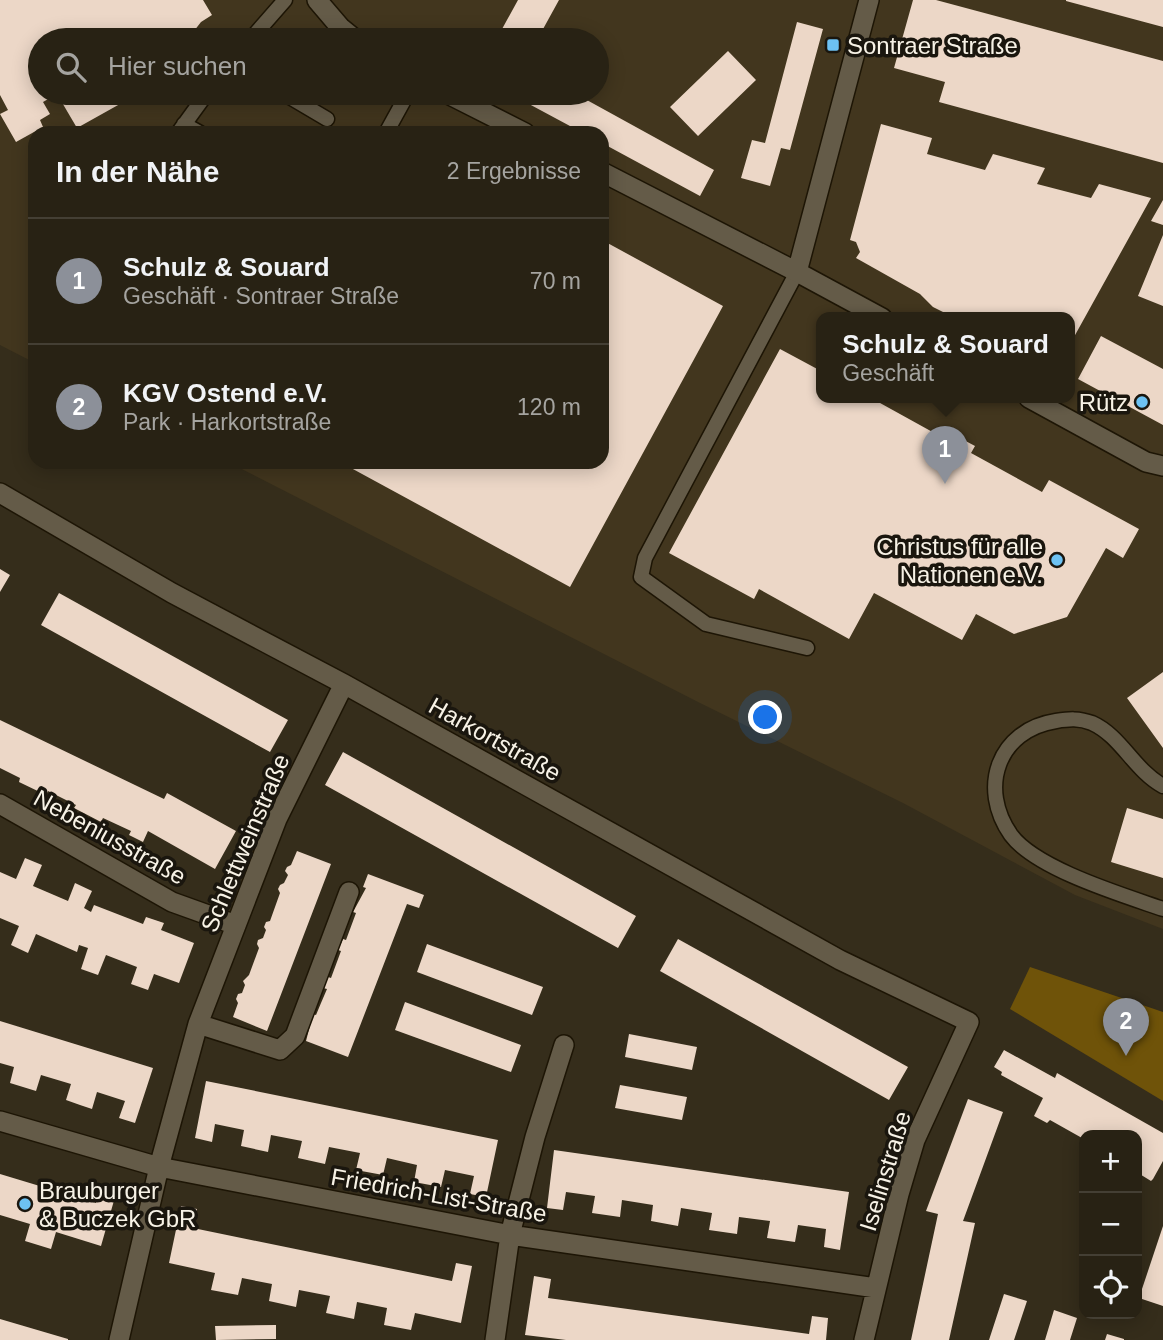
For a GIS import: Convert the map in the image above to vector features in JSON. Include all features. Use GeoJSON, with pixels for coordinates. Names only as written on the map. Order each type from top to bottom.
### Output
{"type":"FeatureCollection","features":[{"type":"Feature","properties":{"kind":"street"},"geometry":{"type":"LineString","coordinates":[[317,0],[341,28]]}},
{"type":"Feature","properties":{"kind":"street"},"geometry":{"type":"LineString","coordinates":[[797,272],[869,0]]}},
{"type":"Feature","properties":{"kind":"street"},"geometry":{"type":"LineString","coordinates":[[470,105],[511,126]]}},
{"type":"Feature","properties":{"kind":"street"},"geometry":{"type":"LineString","coordinates":[[609,176],[870,312]]}},
{"type":"Feature","properties":{"kind":"street"},"geometry":{"type":"LineString","coordinates":[[1038,403],[1146,462],[1163,466]]}},
{"type":"Feature","properties":{"kind":"street","name":"Harkortstraße"},"geometry":{"type":"LineString","coordinates":[[0,492],[173,593],[344,684],[840,960],[969,1022]]}},
{"type":"Feature","properties":{"kind":"street","name":"Schlettweinstraße"},"geometry":{"type":"LineString","coordinates":[[119,1340],[159,1167],[198,1024],[277,819],[344,684]]}},
{"type":"Feature","properties":{"kind":"street","name":"Nebeniusstraße"},"geometry":{"type":"LineString","coordinates":[[0,804],[172,902],[236,925]]}},
{"type":"Feature","properties":{"kind":"street"},"geometry":{"type":"LineString","coordinates":[[198,1024],[280,1050],[295,1036],[348,892]]}},
{"type":"Feature","properties":{"kind":"street","name":"Iselinstraße"},"geometry":{"type":"LineString","coordinates":[[864,1340],[899,1194],[915,1140],[969,1022]]}},
{"type":"Feature","properties":{"kind":"street"},"geometry":{"type":"LineString","coordinates":[[495,1340],[510,1235],[535,1137],[564,1045]]}},
{"type":"Feature","properties":{"kind":"street","name":"Friedrich-List-Straße"},"geometry":{"type":"LineString","coordinates":[[0,1121],[159,1167],[510,1235],[876,1288]]}},
{"type":"Feature","properties":{"kind":"lane"},"geometry":{"type":"LineString","coordinates":[[260,28],[285,0]]}},
{"type":"Feature","properties":{"kind":"lane"},"geometry":{"type":"LineString","coordinates":[[183,126],[198,105]]}},
{"type":"Feature","properties":{"kind":"lane"},"geometry":{"type":"LineString","coordinates":[[303,105],[327,119]]}},
{"type":"Feature","properties":{"kind":"lane"},"geometry":{"type":"LineString","coordinates":[[390,126],[401,105]]}},
{"type":"Feature","properties":{"kind":"lane"},"geometry":{"type":"LineString","coordinates":[[797,272],[645,558],[641,577],[706,624],[807,648]]}},
{"type":"Feature","properties":{"kind":"lane"},"geometry":{"type":"LineString","coordinates":[[1163,786],[1140,770],[1110,734],[1092,723],[1074,718],[1048,722],[1028,731],[1004,754],[994,777],[995,797],[1001,815],[1012,836],[1030,851],[1055,867],[1099,887],[1163,909]]}},
{"type":"Feature","properties":{"kind":"shaded area"},"geometry":{"type":"Polygon","coordinates":[[[0,0],[1163,0],[1163,929],[1075,895],[903,803],[700,703],[242,469],[609,469],[609,126],[28,126],[28,359],[0,345],[0,0]]]}},
{"type":"Feature","properties":{"kind":"shaded area"},"geometry":{"type":"Polygon","coordinates":[[[1030,967],[1163,1012],[1163,1101],[1010,1009],[1030,967]]]}},
{"type":"Feature","properties":{"kind":"building"},"geometry":{"type":"Polygon","coordinates":[[[0,0],[203,0],[212,15],[196,28],[28,28],[28,105],[45,105],[50,114],[40,120],[43,126],[28,126],[28,135],[16,142],[0,114],[8,110],[0,95],[0,0]]]}},
{"type":"Feature","properties":{"kind":"building"},"geometry":{"type":"Polygon","coordinates":[[[518,0],[559,0],[544,28],[503,28],[518,0]]]}},
{"type":"Feature","properties":{"kind":"building"},"geometry":{"type":"Polygon","coordinates":[[[913,0],[936,0],[1163,61],[1163,163],[939,102],[945,82],[894,68],[913,0]]]}},
{"type":"Feature","properties":{"kind":"building"},"geometry":{"type":"Polygon","coordinates":[[[1163,0],[1163,27],[1066,1],[1163,0]]]}},
{"type":"Feature","properties":{"kind":"building"},"geometry":{"type":"Polygon","coordinates":[[[797,22],[823,29],[790,150],[781,148],[770,186],[741,178],[752,140],[765,143],[797,22]]]}},
{"type":"Feature","properties":{"kind":"building"},"geometry":{"type":"Polygon","coordinates":[[[728,51],[756,80],[698,136],[670,107],[728,51]]]}},
{"type":"Feature","properties":{"kind":"building"},"geometry":{"type":"Polygon","coordinates":[[[63,105],[118,105],[81,126],[76,126],[63,105]]]}},
{"type":"Feature","properties":{"kind":"building"},"geometry":{"type":"Polygon","coordinates":[[[531,105],[596,105],[714,170],[700,196],[609,147],[609,126],[570,126],[531,105]]]}},
{"type":"Feature","properties":{"kind":"building"},"geometry":{"type":"Polygon","coordinates":[[[881,124],[932,138],[927,154],[985,170],[993,154],[1045,168],[1037,184],[1091,198],[1099,184],[1151,198],[1075,335],[1075,312],[943,312],[933,307],[920,294],[856,258],[860,252],[856,242],[850,240],[881,124]]]}},
{"type":"Feature","properties":{"kind":"building"},"geometry":{"type":"Polygon","coordinates":[[[1163,200],[1163,225],[1151,221],[1163,200]]]}},
{"type":"Feature","properties":{"kind":"building"},"geometry":{"type":"Polygon","coordinates":[[[1163,235],[1163,306],[1138,296],[1163,235]]]}},
{"type":"Feature","properties":{"kind":"building"},"geometry":{"type":"Polygon","coordinates":[[[609,244],[723,306],[570,587],[353,469],[609,469],[609,244]]]}},
{"type":"Feature","properties":{"kind":"building","name":"Rütz"},"geometry":{"type":"Polygon","coordinates":[[[1101,336],[1163,369],[1163,425],[1078,379],[1101,336]]]}},
{"type":"Feature","properties":{"kind":"building"},"geometry":{"type":"Polygon","coordinates":[[[780,349],[816,368],[816,403],[880,403],[956,445],[960,438],[975,446],[971,453],[1042,492],[1049,480],[1139,529],[1123,558],[1106,548],[1067,617],[1014,634],[976,614],[962,640],[874,593],[849,639],[759,589],[754,599],[669,553],[780,349]]]}},
{"type":"Feature","properties":{"kind":"building"},"geometry":{"type":"Polygon","coordinates":[[[0,569],[10,575],[0,592],[0,569]]]}},
{"type":"Feature","properties":{"kind":"building"},"geometry":{"type":"Polygon","coordinates":[[[59,593],[288,720],[270,752],[41,625],[59,593]]]}},
{"type":"Feature","properties":{"kind":"building"},"geometry":{"type":"Polygon","coordinates":[[[1163,672],[1163,748],[1127,698],[1163,672]]]}},
{"type":"Feature","properties":{"kind":"building"},"geometry":{"type":"Polygon","coordinates":[[[0,720],[164,799],[167,793],[236,831],[215,869],[148,831],[143,842],[129,835],[131,831],[103,818],[101,822],[48,791],[46,795],[19,782],[20,778],[0,768],[0,720]]]}},
{"type":"Feature","properties":{"kind":"building"},"geometry":{"type":"Polygon","coordinates":[[[343,752],[636,916],[618,948],[325,785],[343,752]]]}},
{"type":"Feature","properties":{"kind":"building"},"geometry":{"type":"Polygon","coordinates":[[[1127,808],[1163,819],[1163,878],[1111,862],[1127,808]]]}},
{"type":"Feature","properties":{"kind":"building"},"geometry":{"type":"Polygon","coordinates":[[[297,851],[331,864],[267,1031],[233,1017],[238,1003],[236,999],[238,994],[242,993],[245,985],[243,981],[249,975],[259,948],[258,940],[263,938],[266,922],[270,921],[280,893],[278,889],[288,875],[285,871],[297,851]]]}},
{"type":"Feature","properties":{"kind":"building"},"geometry":{"type":"Polygon","coordinates":[[[25,858],[42,865],[33,886],[68,901],[75,883],[92,891],[84,908],[91,912],[94,905],[143,924],[146,917],[164,923],[161,930],[194,943],[179,983],[154,974],[148,990],[131,984],[137,967],[106,955],[98,975],[81,969],[88,948],[79,945],[77,952],[36,934],[28,953],[11,945],[19,926],[0,918],[0,872],[16,879],[25,858]]]}},
{"type":"Feature","properties":{"kind":"building"},"geometry":{"type":"Polygon","coordinates":[[[368,874],[424,895],[419,908],[407,904],[348,1057],[306,1041],[313,1014],[316,1015],[327,989],[323,988],[328,977],[331,978],[341,951],[338,950],[343,939],[346,940],[356,913],[353,912],[366,888],[363,887],[368,874]]]}},
{"type":"Feature","properties":{"kind":"building"},"geometry":{"type":"Polygon","coordinates":[[[678,939],[908,1067],[889,1100],[660,971],[678,939]]]}},
{"type":"Feature","properties":{"kind":"building"},"geometry":{"type":"Polygon","coordinates":[[[427,944],[543,987],[532,1015],[417,972],[427,944]]]}},
{"type":"Feature","properties":{"kind":"building"},"geometry":{"type":"Polygon","coordinates":[[[405,1002],[521,1045],[511,1072],[395,1030],[405,1002]]]}},
{"type":"Feature","properties":{"kind":"building"},"geometry":{"type":"Polygon","coordinates":[[[0,1021],[153,1068],[135,1123],[119,1118],[125,1101],[97,1092],[92,1109],[66,1100],[71,1084],[41,1075],[36,1091],[10,1083],[14,1067],[0,1063],[0,1021]]]}},
{"type":"Feature","properties":{"kind":"building"},"geometry":{"type":"Polygon","coordinates":[[[629,1034],[697,1047],[692,1070],[625,1057],[629,1034]]]}},
{"type":"Feature","properties":{"kind":"building"},"geometry":{"type":"Polygon","coordinates":[[[1004,1050],[1055,1078],[1057,1073],[1163,1133],[1163,1161],[1153,1179],[1151,1181],[1142,1175],[1142,1130],[1079,1130],[1079,1136],[1050,1120],[1047,1123],[1034,1116],[1043,1098],[1001,1075],[1002,1072],[994,1067],[1004,1050]]]}},
{"type":"Feature","properties":{"kind":"building"},"geometry":{"type":"Polygon","coordinates":[[[206,1081],[498,1140],[486,1197],[470,1194],[474,1176],[445,1170],[441,1187],[414,1182],[417,1165],[387,1158],[383,1175],[356,1170],[360,1153],[329,1147],[325,1164],[298,1158],[302,1141],[271,1135],[268,1152],[241,1146],[244,1130],[215,1124],[212,1142],[195,1138],[206,1081]]]}},
{"type":"Feature","properties":{"kind":"building"},"geometry":{"type":"Polygon","coordinates":[[[620,1085],[687,1097],[682,1120],[615,1108],[620,1085]]]}},
{"type":"Feature","properties":{"kind":"building"},"geometry":{"type":"Polygon","coordinates":[[[968,1099],[1003,1112],[963,1221],[975,1223],[949,1340],[911,1340],[938,1214],[926,1211],[968,1099]]]}},
{"type":"Feature","properties":{"kind":"building"},"geometry":{"type":"Polygon","coordinates":[[[554,1150],[849,1192],[840,1250],[824,1247],[826,1229],[798,1225],[795,1242],[767,1238],[770,1221],[739,1217],[737,1234],[709,1230],[712,1213],[681,1208],[678,1226],[651,1221],[653,1205],[622,1200],[620,1217],[592,1213],[595,1196],[566,1192],[563,1210],[547,1208],[554,1150]]]}},
{"type":"Feature","properties":{"kind":"building"},"geometry":{"type":"Polygon","coordinates":[[[0,1174],[96,1203],[101,1185],[117,1190],[101,1246],[56,1232],[51,1249],[25,1241],[30,1224],[0,1215],[0,1174]]]}},
{"type":"Feature","properties":{"kind":"building"},"geometry":{"type":"Polygon","coordinates":[[[181,1206],[197,1209],[193,1228],[452,1281],[456,1263],[472,1266],[461,1323],[415,1313],[411,1330],[384,1325],[387,1308],[357,1302],[354,1319],[326,1313],[330,1296],[299,1290],[296,1307],[269,1301],[272,1284],[242,1278],[238,1295],[211,1290],[215,1273],[169,1263],[181,1206]]]}},
{"type":"Feature","properties":{"kind":"building"},"geometry":{"type":"Polygon","coordinates":[[[1163,1226],[1163,1306],[1142,1299],[1142,1289],[1163,1226]]]}},
{"type":"Feature","properties":{"kind":"building"},"geometry":{"type":"Polygon","coordinates":[[[534,1276],[551,1279],[548,1298],[809,1334],[812,1316],[828,1318],[826,1340],[566,1340],[525,1335],[534,1276]]]}},
{"type":"Feature","properties":{"kind":"building"},"geometry":{"type":"Polygon","coordinates":[[[1004,1294],[1027,1301],[1014,1340],[989,1340],[1004,1294]]]}},
{"type":"Feature","properties":{"kind":"building"},"geometry":{"type":"Polygon","coordinates":[[[1054,1310],[1077,1318],[1070,1340],[1045,1340],[1054,1310]]]}},
{"type":"Feature","properties":{"kind":"building"},"geometry":{"type":"Polygon","coordinates":[[[0,1319],[68,1339],[68,1340],[0,1340],[0,1319]]]}},
{"type":"Feature","properties":{"kind":"building"},"geometry":{"type":"Polygon","coordinates":[[[276,1325],[276,1339],[216,1340],[215,1326],[276,1325]]]}},
{"type":"Feature","properties":{"kind":"building"},"geometry":{"type":"Polygon","coordinates":[[[1107,1334],[1124,1339],[1124,1340],[1105,1340],[1107,1334]]]}},
{"type":"Feature","properties":{"kind":"place","name":"Sontraer Straße"},"geometry":{"type":"Point","coordinates":[833,45]}},
{"type":"Feature","properties":{"kind":"place","name":"Rütz"},"geometry":{"type":"Point","coordinates":[1142,402]}},
{"type":"Feature","properties":{"kind":"place","name":"Schulz & Souard"},"geometry":{"type":"Point","coordinates":[945,484]}},
{"type":"Feature","properties":{"kind":"place","name":"Christus für alle Nationen e.V."},"geometry":{"type":"Point","coordinates":[1057,560]}},
{"type":"Feature","properties":{"kind":"place","name":"KGV Ostend e.V."},"geometry":{"type":"Point","coordinates":[1126,1056]}},
{"type":"Feature","properties":{"kind":"place","name":"Brauburger & Buczek GbR"},"geometry":{"type":"Point","coordinates":[25,1204]}}]}
